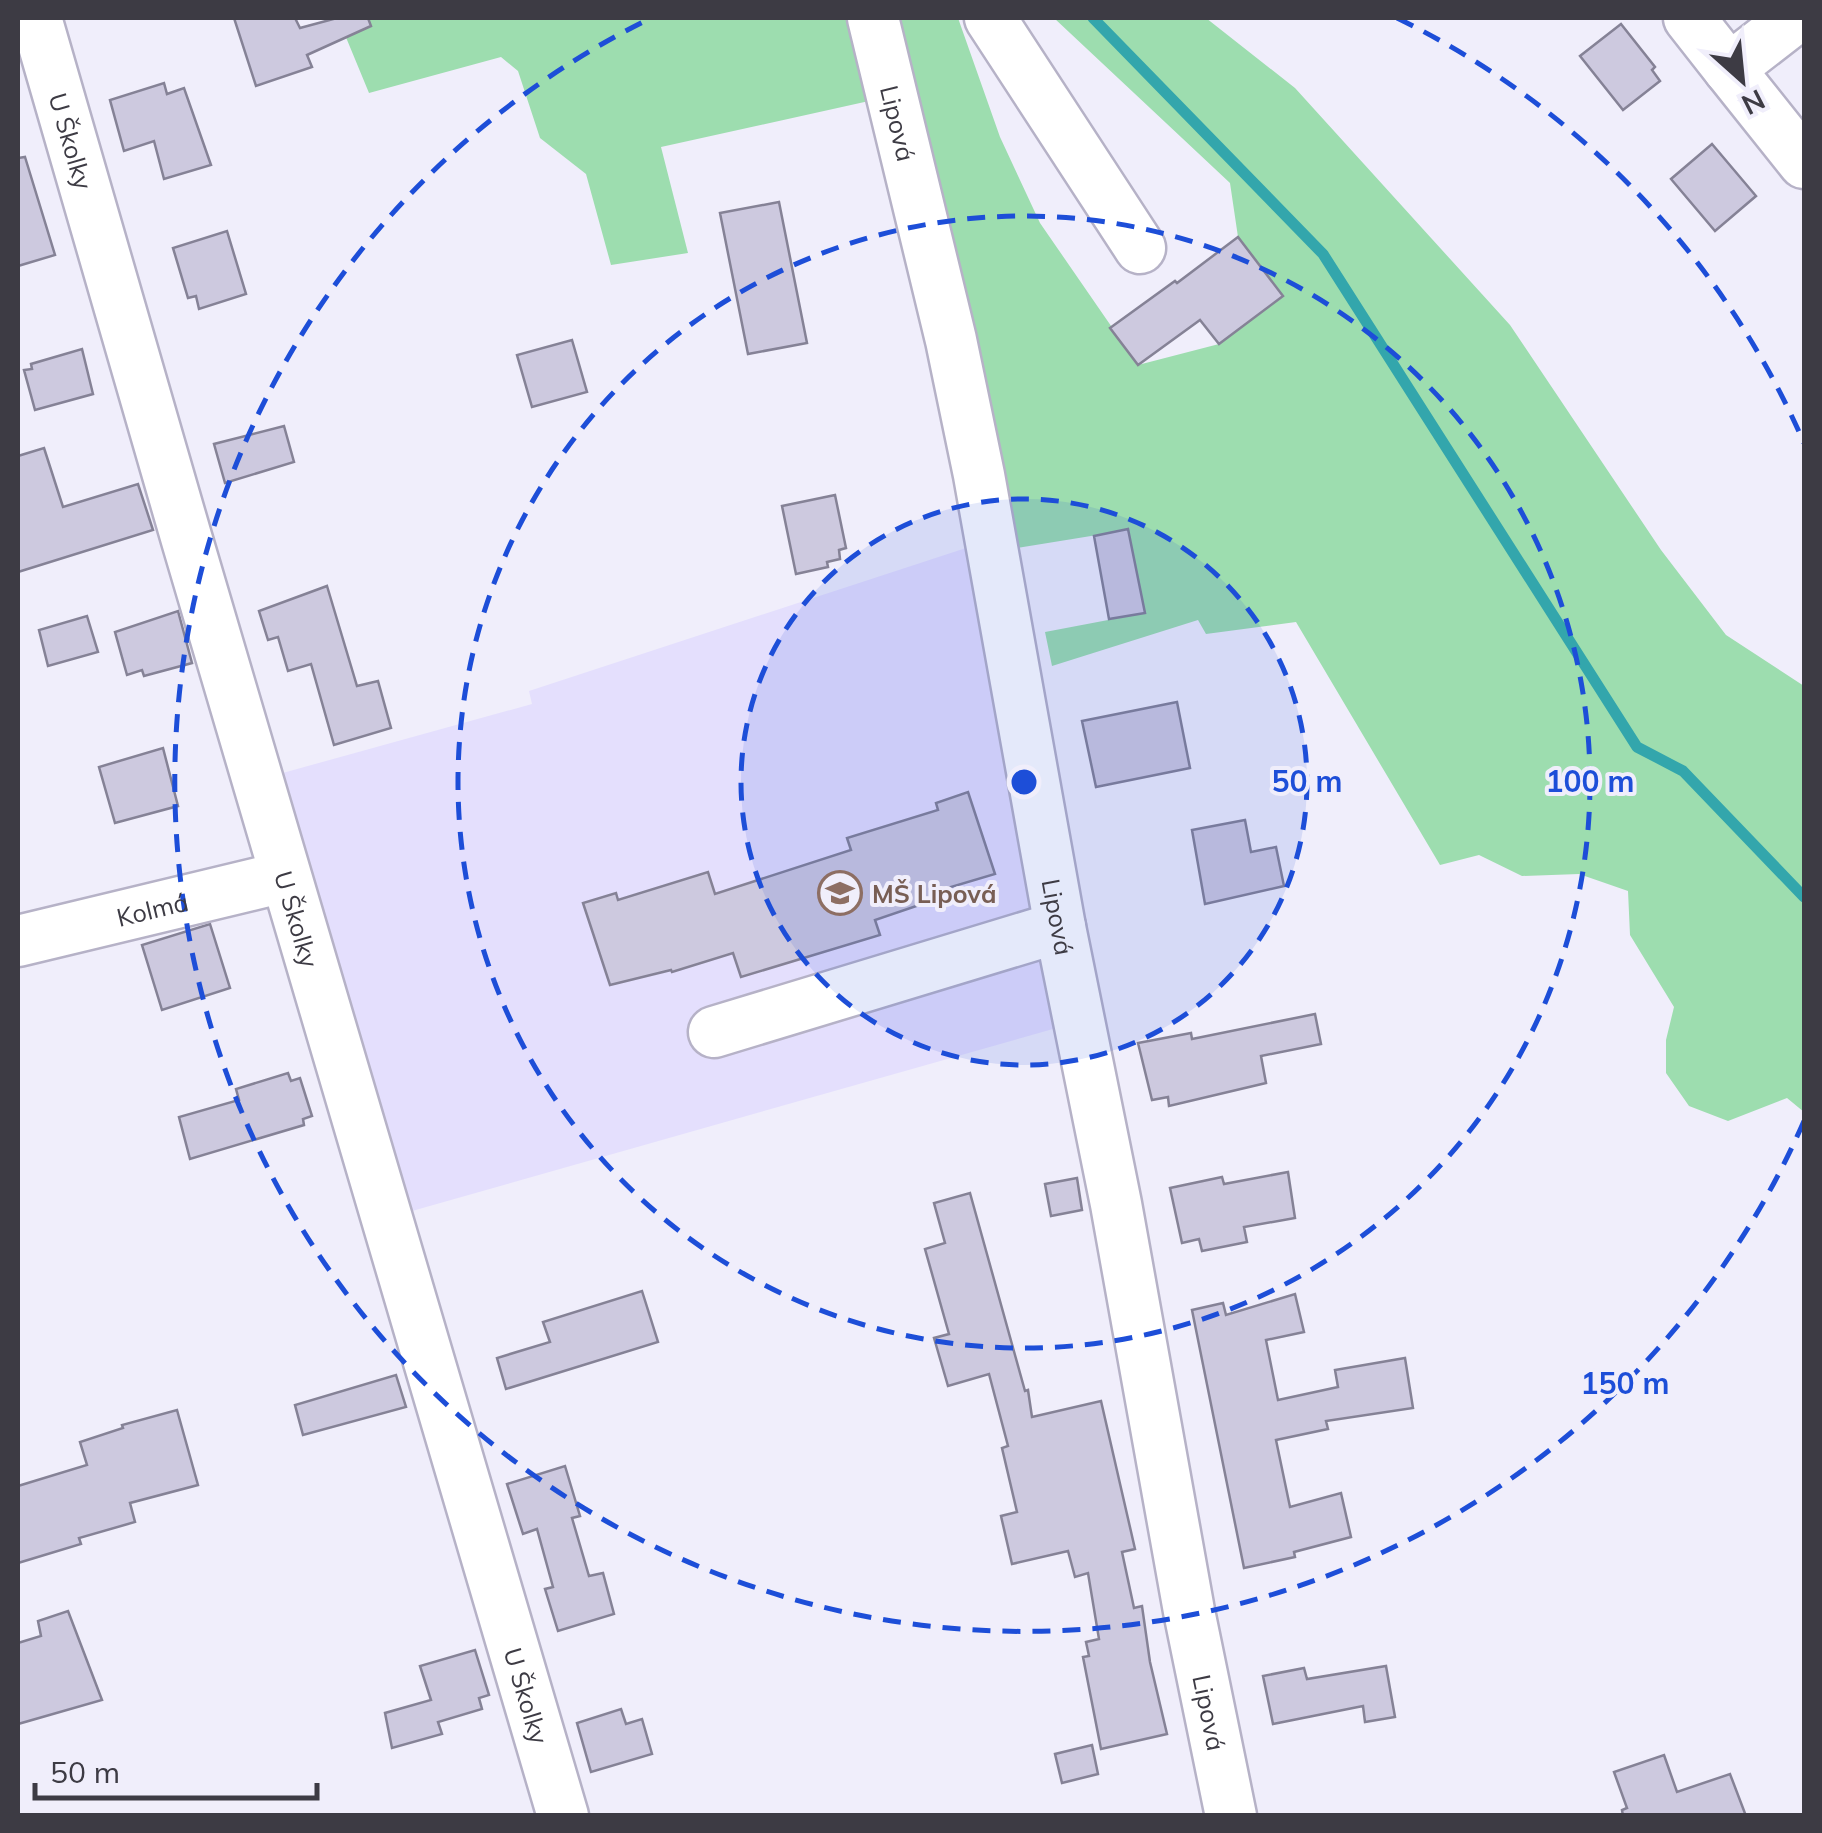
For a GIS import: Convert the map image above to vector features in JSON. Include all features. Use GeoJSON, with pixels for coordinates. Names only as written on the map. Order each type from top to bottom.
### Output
{"type":"FeatureCollection","features":[{"type":"Feature","properties":{"kind":"street","name":"U Školky"},"geometry":{"type":"LineString","coordinates":[[36,18],[284,877],[563,1816]]}},
{"type":"Feature","properties":{"kind":"street","name":"Lipová"},"geometry":{"type":"LineString","coordinates":[[873,18],[967,417],[1230,1816]]}},
{"type":"Feature","properties":{"kind":"street"},"geometry":{"type":"LineString","coordinates":[[990,18],[1140,248]]}},
{"type":"Feature","properties":{"kind":"street"},"geometry":{"type":"LineString","coordinates":[[1689,18],[1804,163]]}},
{"type":"Feature","properties":{"kind":"street"},"geometry":{"type":"LineString","coordinates":[[1729,68],[1795,18]]}},
{"type":"Feature","properties":{"kind":"street","name":"Kolmá"},"geometry":{"type":"LineString","coordinates":[[18,940],[284,877]]}},
{"type":"Feature","properties":{"kind":"street"},"geometry":{"type":"LineString","coordinates":[[714,1032],[1060,927]]}},
{"type":"Feature","properties":{"kind":"shaded area"},"geometry":{"type":"Polygon","coordinates":[[[966,548],[1060,1027],[405,1213],[279,774],[532,704],[529,691],[966,548]]]}},
{"type":"Feature","properties":{"kind":"green space"},"geometry":{"type":"Polygon","coordinates":[[[338,18],[862,18],[878,99],[661,147],[688,253],[611,265],[586,174],[540,138],[518,71],[501,57],[369,93],[338,18]]]}},
{"type":"Feature","properties":{"kind":"green space"},"geometry":{"type":"Polygon","coordinates":[[[896,18],[958,18],[1000,137],[1040,223],[1138,365],[1219,344],[1283,295],[1238,237],[1230,183],[1054,18],[1206,18],[1295,88],[1510,325],[1661,550],[1726,635],[1804,686],[1804,1112],[1787,1098],[1728,1121],[1689,1106],[1666,1073],[1666,1040],[1674,1007],[1630,935],[1628,891],[1579,874],[1522,876],[1479,855],[1440,865],[1296,622],[1206,634],[1198,620],[1052,666],[1045,632],[1145,613],[1128,530],[1017,548],[896,18]]]}},
{"type":"Feature","properties":{"kind":"building"},"geometry":{"type":"Polygon","coordinates":[[[234,18],[295,18],[300,28],[337,18],[368,18],[371,26],[307,55],[312,67],[256,86],[234,18]]]}},
{"type":"Feature","properties":{"kind":"building"},"geometry":{"type":"Polygon","coordinates":[[[1621,24],[1655,67],[1652,70],[1660,81],[1623,110],[1580,56],[1621,24]]]}},
{"type":"Feature","properties":{"kind":"building"},"geometry":{"type":"Polygon","coordinates":[[[164,83],[167,94],[184,88],[211,165],[164,179],[154,141],[124,151],[110,100],[164,83]]]}},
{"type":"Feature","properties":{"kind":"building"},"geometry":{"type":"Polygon","coordinates":[[[1712,144],[1756,196],[1715,231],[1671,179],[1712,144]]]}},
{"type":"Feature","properties":{"kind":"building"},"geometry":{"type":"Polygon","coordinates":[[[25,157],[55,255],[18,266],[18,158],[25,157]]]}},
{"type":"Feature","properties":{"kind":"building"},"geometry":{"type":"Polygon","coordinates":[[[779,202],[807,343],[748,354],[720,213],[779,202]]]}},
{"type":"Feature","properties":{"kind":"building"},"geometry":{"type":"Polygon","coordinates":[[[227,231],[246,294],[199,309],[196,296],[188,298],[173,248],[227,231]]]}},
{"type":"Feature","properties":{"kind":"building"},"geometry":{"type":"Polygon","coordinates":[[[1238,237],[1283,296],[1219,344],[1200,320],[1138,365],[1110,328],[1238,237]]]}},
{"type":"Feature","properties":{"kind":"building"},"geometry":{"type":"Polygon","coordinates":[[[572,340],[587,392],[532,407],[517,355],[572,340]]]}},
{"type":"Feature","properties":{"kind":"building"},"geometry":{"type":"Polygon","coordinates":[[[82,349],[93,394],[35,410],[24,370],[32,369],[31,364],[82,349]]]}},
{"type":"Feature","properties":{"kind":"building"},"geometry":{"type":"Polygon","coordinates":[[[284,426],[294,462],[225,483],[214,444],[284,426]]]}},
{"type":"Feature","properties":{"kind":"building"},"geometry":{"type":"Polygon","coordinates":[[[44,448],[63,507],[138,484],[153,530],[18,572],[18,456],[44,448]]]}},
{"type":"Feature","properties":{"kind":"building"},"geometry":{"type":"Polygon","coordinates":[[[835,495],[846,548],[839,550],[840,559],[827,562],[828,567],[796,574],[782,506],[835,495]]]}},
{"type":"Feature","properties":{"kind":"building"},"geometry":{"type":"Polygon","coordinates":[[[1128,529],[1145,613],[1109,619],[1094,536],[1128,529]]]}},
{"type":"Feature","properties":{"kind":"building"},"geometry":{"type":"Polygon","coordinates":[[[327,586],[357,686],[378,681],[391,728],[334,745],[311,664],[288,671],[278,637],[268,640],[259,611],[327,586]]]}},
{"type":"Feature","properties":{"kind":"building"},"geometry":{"type":"Polygon","coordinates":[[[178,611],[192,663],[144,676],[142,670],[127,675],[115,632],[178,611]]]}},
{"type":"Feature","properties":{"kind":"building"},"geometry":{"type":"Polygon","coordinates":[[[87,616],[98,652],[48,666],[39,630],[87,616]]]}},
{"type":"Feature","properties":{"kind":"building"},"geometry":{"type":"Polygon","coordinates":[[[1177,702],[1190,768],[1096,787],[1082,721],[1177,702]]]}},
{"type":"Feature","properties":{"kind":"building"},"geometry":{"type":"Polygon","coordinates":[[[163,748],[178,806],[115,823],[99,767],[163,748]]]}},
{"type":"Feature","properties":{"kind":"building"},"geometry":{"type":"Polygon","coordinates":[[[968,792],[995,874],[934,892],[937,899],[875,920],[880,935],[741,977],[733,953],[672,972],[610,985],[583,903],[616,893],[618,900],[708,872],[715,894],[851,850],[847,838],[938,810],[936,803],[968,792]]]}},
{"type":"Feature","properties":{"kind":"building"},"geometry":{"type":"Polygon","coordinates":[[[1245,820],[1251,852],[1276,847],[1284,886],[1205,904],[1192,830],[1245,820]]]}},
{"type":"Feature","properties":{"kind":"building"},"geometry":{"type":"Polygon","coordinates":[[[210,924],[230,988],[162,1010],[142,945],[210,924]]]}},
{"type":"Feature","properties":{"kind":"building"},"geometry":{"type":"Polygon","coordinates":[[[1315,1014],[1321,1044],[1261,1056],[1266,1083],[1169,1106],[1168,1097],[1152,1100],[1138,1043],[1191,1033],[1192,1039],[1315,1014]]]}},
{"type":"Feature","properties":{"kind":"building"},"geometry":{"type":"Polygon","coordinates":[[[288,1073],[291,1081],[300,1078],[312,1116],[303,1119],[304,1125],[190,1159],[179,1117],[239,1100],[236,1089],[288,1073]]]}},
{"type":"Feature","properties":{"kind":"building"},"geometry":{"type":"Polygon","coordinates":[[[1288,1172],[1295,1218],[1244,1227],[1247,1242],[1202,1251],[1199,1239],[1182,1243],[1170,1188],[1222,1177],[1224,1184],[1288,1172]]]}},
{"type":"Feature","properties":{"kind":"building"},"geometry":{"type":"Polygon","coordinates":[[[1077,1178],[1082,1210],[1051,1216],[1045,1184],[1077,1178]]]}},
{"type":"Feature","properties":{"kind":"building"},"geometry":{"type":"Polygon","coordinates":[[[970,1193],[1025,1391],[1028,1390],[1032,1417],[1101,1401],[1135,1549],[1122,1552],[1134,1608],[1142,1606],[1167,1734],[1101,1749],[1083,1657],[1089,1656],[1086,1642],[1099,1639],[1088,1573],[1075,1577],[1068,1551],[1012,1564],[1001,1516],[1017,1512],[1002,1448],[1008,1446],[989,1374],[948,1386],[934,1338],[949,1334],[925,1249],[945,1243],[934,1203],[970,1193]]]}},
{"type":"Feature","properties":{"kind":"building"},"geometry":{"type":"Polygon","coordinates":[[[642,1291],[658,1342],[506,1389],[497,1358],[550,1342],[543,1322],[642,1291]]]}},
{"type":"Feature","properties":{"kind":"building"},"geometry":{"type":"Polygon","coordinates":[[[1295,1294],[1304,1332],[1266,1340],[1278,1400],[1338,1387],[1335,1370],[1405,1358],[1413,1408],[1326,1421],[1328,1429],[1276,1440],[1290,1507],[1341,1493],[1351,1537],[1294,1552],[1295,1557],[1244,1568],[1192,1310],[1223,1303],[1226,1315],[1295,1294]]]}},
{"type":"Feature","properties":{"kind":"building"},"geometry":{"type":"Polygon","coordinates":[[[396,1375],[406,1407],[303,1435],[295,1405],[396,1375]]]}},
{"type":"Feature","properties":{"kind":"building"},"geometry":{"type":"Polygon","coordinates":[[[177,1410],[198,1485],[130,1503],[135,1522],[79,1538],[81,1544],[18,1563],[18,1486],[87,1465],[80,1442],[177,1410]]]}},
{"type":"Feature","properties":{"kind":"building"},"geometry":{"type":"Polygon","coordinates":[[[565,1466],[580,1516],[572,1518],[589,1576],[603,1573],[614,1614],[558,1631],[545,1589],[553,1587],[537,1529],[523,1534],[507,1484],[565,1466]]]}},
{"type":"Feature","properties":{"kind":"building"},"geometry":{"type":"Polygon","coordinates":[[[68,1611],[102,1700],[18,1724],[18,1643],[41,1636],[38,1621],[68,1611]]]}},
{"type":"Feature","properties":{"kind":"building"},"geometry":{"type":"Polygon","coordinates":[[[475,1650],[489,1695],[479,1698],[482,1709],[438,1722],[442,1734],[392,1748],[385,1713],[431,1700],[420,1666],[475,1650]]]}},
{"type":"Feature","properties":{"kind":"building"},"geometry":{"type":"Polygon","coordinates":[[[1386,1666],[1395,1717],[1365,1722],[1363,1706],[1273,1724],[1263,1676],[1304,1668],[1307,1679],[1386,1666]]]}},
{"type":"Feature","properties":{"kind":"building"},"geometry":{"type":"Polygon","coordinates":[[[621,1709],[626,1724],[642,1719],[652,1754],[591,1772],[577,1723],[621,1709]]]}},
{"type":"Feature","properties":{"kind":"building"},"geometry":{"type":"Polygon","coordinates":[[[1092,1745],[1098,1774],[1062,1783],[1055,1754],[1092,1745]]]}},
{"type":"Feature","properties":{"kind":"building"},"geometry":{"type":"Polygon","coordinates":[[[1664,1755],[1677,1792],[1730,1774],[1746,1816],[1623,1816],[1622,1810],[1627,1808],[1614,1772],[1664,1755]]]}},
{"type":"Feature","properties":{"kind":"waterway"},"geometry":{"type":"LineString","coordinates":[[1093,18],[1323,254],[1637,747],[1683,771],[1804,897]]}},
{"type":"Feature","properties":{"kind":"place","name":"MŠ Lipová"},"geometry":{"type":"Point","coordinates":[840,893]}}]}
